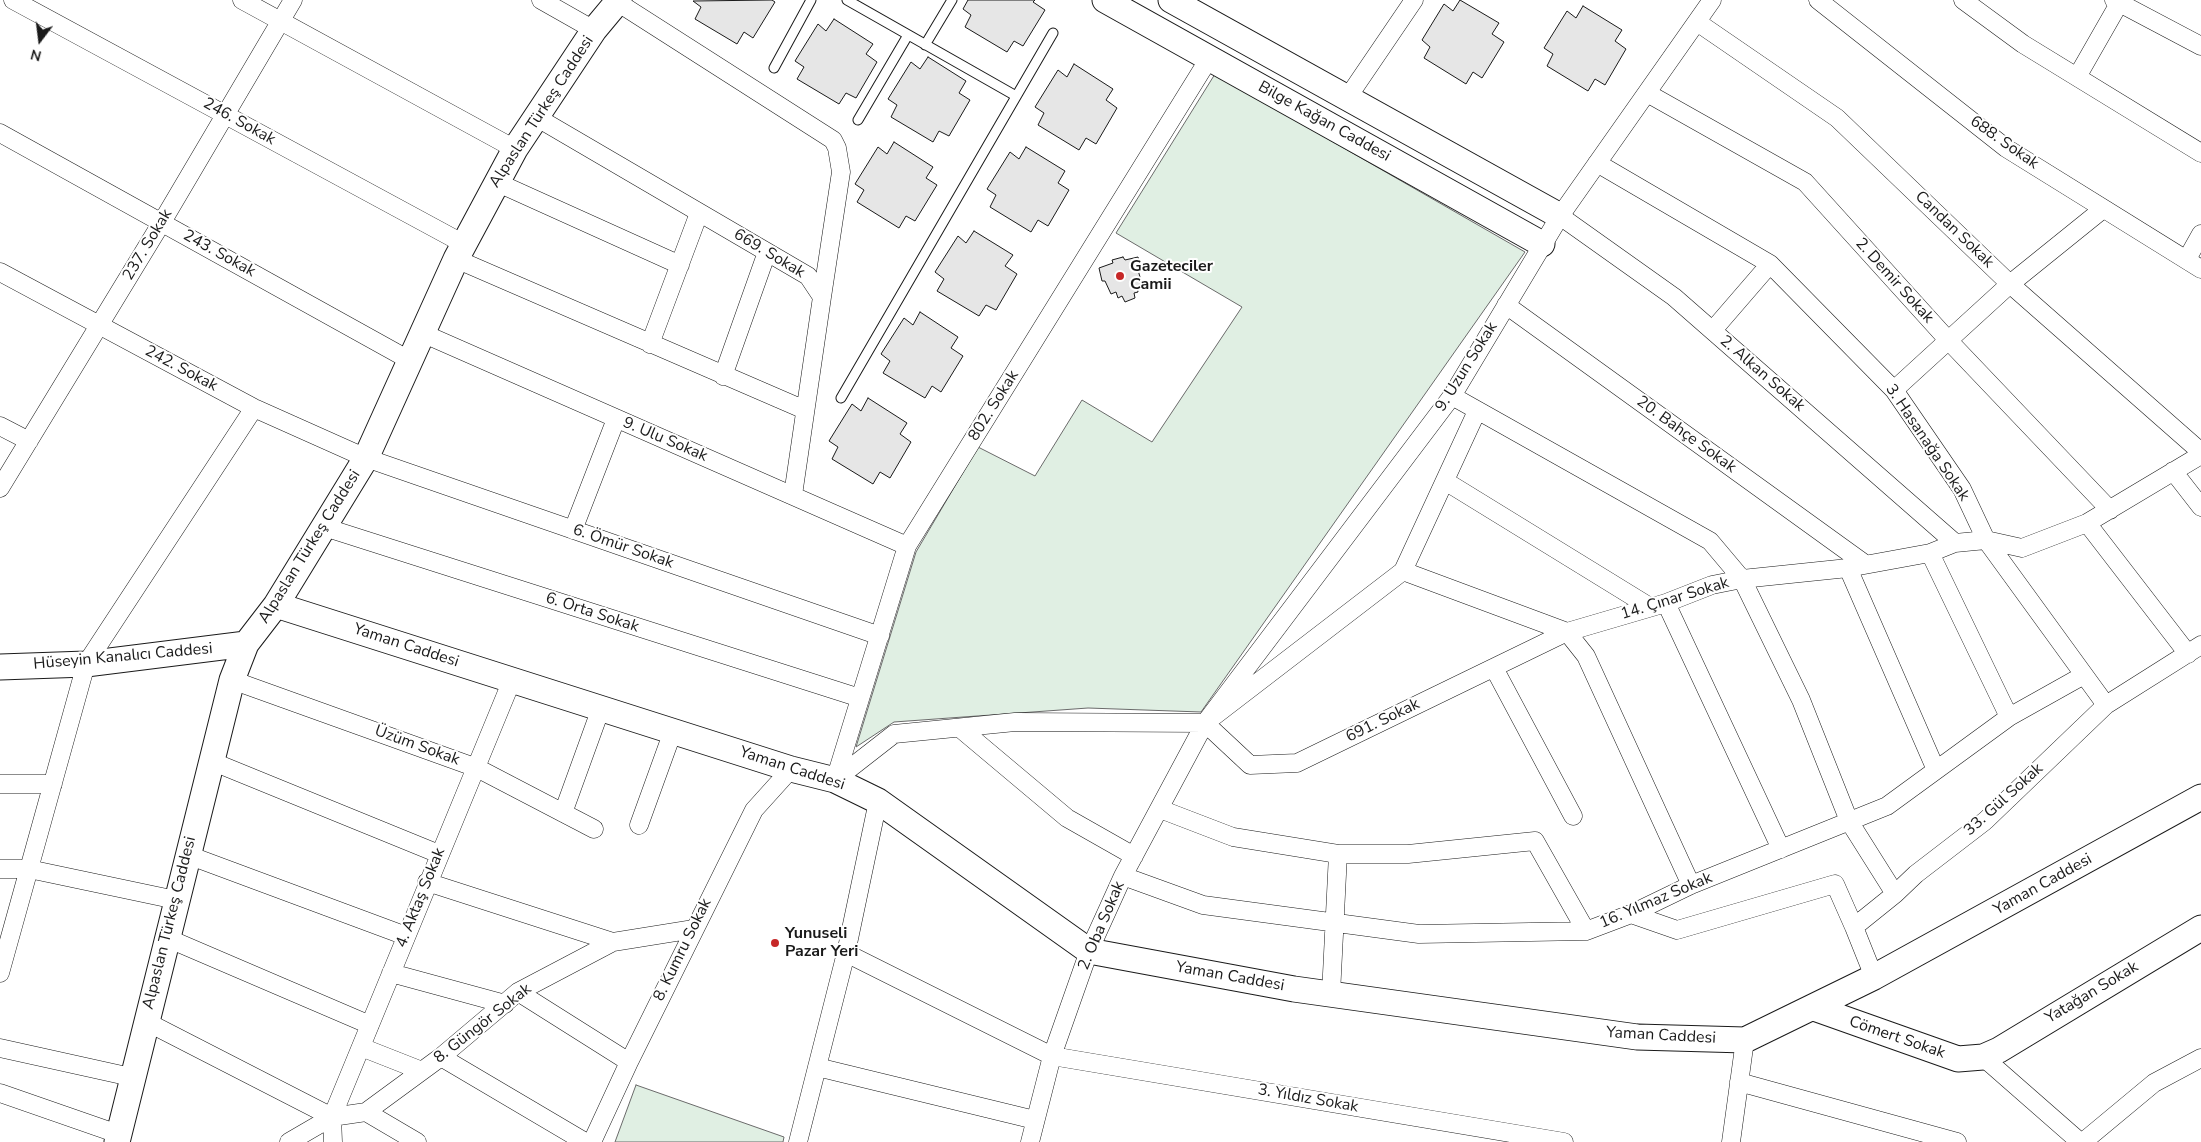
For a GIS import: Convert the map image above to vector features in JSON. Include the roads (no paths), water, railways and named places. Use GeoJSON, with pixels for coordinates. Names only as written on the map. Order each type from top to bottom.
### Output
{"type":"FeatureCollection","features":[{"type":"Feature","properties":{"kind":"main road","name":"Bilge Kağan Caddesi"},"geometry":{"type":"LineString","coordinates":[[1105,0],[1542,244]]}},
{"type":"Feature","properties":{"kind":"main road","name":"Bilge Kağan Caddesi"},"geometry":{"type":"LineString","coordinates":[[1171,0],[1560,216]]}},
{"type":"Feature","properties":{"kind":"main road","name":"Alpaslan Türkeş Caddesi"},"geometry":{"type":"LineString","coordinates":[[118,1138],[131,1077],[232,680],[246,644],[276,605],[366,458],[460,252],[515,149],[594,30],[618,1]]}},
{"type":"Feature","properties":{"kind":"main road","name":"Yaman Caddesi"},"geometry":{"type":"LineString","coordinates":[[276,605],[791,769],[835,780],[878,801],[1090,951],[1331,994],[1637,1037],[1745,1040],[1874,978],[2201,797]]}},
{"type":"Feature","properties":{"kind":"main road","name":"Hüseyin Kanalıcı Caddesi"},"geometry":{"type":"LineString","coordinates":[[0,667],[86,664],[246,644]]}},
{"type":"Feature","properties":{"kind":"main road","name":"Yatağan Sokak"},"geometry":{"type":"LineString","coordinates":[[1983,1057],[1999,1050],[2201,928]]}},
{"type":"Feature","properties":{"kind":"main road","name":"Cömert Sokak"},"geometry":{"type":"LineString","coordinates":[[1814,1008],[1958,1059],[1983,1057]]}},
{"type":"Feature","properties":{"kind":"street","name":"246. Sokak"},"geometry":{"type":"LineString","coordinates":[[13,0],[226,114],[460,252],[650,344],[805,410]]}},
{"type":"Feature","properties":{"kind":"street"},"geometry":{"type":"LineString","coordinates":[[242,0],[515,149]]}},
{"type":"Feature","properties":{"kind":"street","name":"237. Sokak"},"geometry":{"type":"LineString","coordinates":[[0,488],[162,222],[293,0]]}},
{"type":"Feature","properties":{"kind":"street"},"geometry":{"type":"LineString","coordinates":[[541,0],[594,30]]}},
{"type":"Feature","properties":{"kind":"street"},"geometry":{"type":"LineString","coordinates":[[1348,97],[1414,0]]}},
{"type":"Feature","properties":{"kind":"street","name":"9. Uzun Sokak"},"geometry":{"type":"LineString","coordinates":[[1206,723],[1452,396],[1560,216],[1712,0]]}},
{"type":"Feature","properties":{"kind":"street","name":"688. Sokak"},"geometry":{"type":"LineString","coordinates":[[1818,0],[2006,148],[2194,264]]}},
{"type":"Feature","properties":{"kind":"street"},"geometry":{"type":"LineString","coordinates":[[1963,0],[2023,44],[2201,153]]}},
{"type":"Feature","properties":{"kind":"street"},"geometry":{"type":"LineString","coordinates":[[618,1],[832,140],[837,148],[841,172],[793,495]]}},
{"type":"Feature","properties":{"kind":"street"},"geometry":{"type":"LineString","coordinates":[[2077,77],[2118,1],[2201,46]]}},
{"type":"Feature","properties":{"kind":"street","name":"Candan Sokak"},"geometry":{"type":"LineString","coordinates":[[1697,22],[1837,118],[2010,284],[2201,453]]}},
{"type":"Feature","properties":{"kind":"street","name":"802. Sokak"},"geometry":{"type":"LineString","coordinates":[[835,780],[907,546],[1210,58]]}},
{"type":"Feature","properties":{"kind":"street","name":"2. Demir Sokak"},"geometry":{"type":"LineString","coordinates":[[1647,93],[1805,182],[1948,340],[2110,510]]}},
{"type":"Feature","properties":{"kind":"street","name":"669. Sokak"},"geometry":{"type":"LineString","coordinates":[[536,117],[808,276],[822,297]]}},
{"type":"Feature","properties":{"kind":"street","name":"243. Sokak"},"geometry":{"type":"LineString","coordinates":[[0,132],[411,361]]}},
{"type":"Feature","properties":{"kind":"street","name":"3. Hasanağa Sokak"},"geometry":{"type":"LineString","coordinates":[[1598,163],[1770,264],[1894,390],[1962,489],[1986,540],[2106,705]]}},
{"type":"Feature","properties":{"kind":"street"},"geometry":{"type":"LineString","coordinates":[[496,182],[680,265]]}},
{"type":"Feature","properties":{"kind":"street"},"geometry":{"type":"LineString","coordinates":[[1894,390],[2010,284],[2104,209]]}},
{"type":"Feature","properties":{"kind":"street"},"geometry":{"type":"LineString","coordinates":[[650,344],[699,213]]}},
{"type":"Feature","properties":{"kind":"street","name":"2. Alkan Sokak"},"geometry":{"type":"LineString","coordinates":[[1560,216],[1674,297],[1955,543]]}},
{"type":"Feature","properties":{"kind":"street"},"geometry":{"type":"LineString","coordinates":[[2194,264],[2201,234]]}},
{"type":"Feature","properties":{"kind":"street"},"geometry":{"type":"LineString","coordinates":[[723,376],[767,252]]}},
{"type":"Feature","properties":{"kind":"street"},"geometry":{"type":"LineString","coordinates":[[1713,330],[1770,264]]}},
{"type":"Feature","properties":{"kind":"street","name":"242. Sokak"},"geometry":{"type":"LineString","coordinates":[[0,272],[254,408],[366,458]]}},
{"type":"Feature","properties":{"kind":"street","name":"20. Bahçe Sokak"},"geometry":{"type":"LineString","coordinates":[[1506,305],[1866,564]]}},
{"type":"Feature","properties":{"kind":"street","name":"9. Ulu Sokak"},"geometry":{"type":"LineString","coordinates":[[422,333],[907,546]]}},
{"type":"Feature","properties":{"kind":"street"},"geometry":{"type":"LineString","coordinates":[[1452,396],[1710,541],[1742,579],[1801,700],[1849,821],[1895,894]]}},
{"type":"Feature","properties":{"kind":"street"},"geometry":{"type":"LineString","coordinates":[[0,974],[86,664],[254,408]]}},
{"type":"Feature","properties":{"kind":"street"},"geometry":{"type":"LineString","coordinates":[[835,780],[894,734],[961,729],[1015,722],[1206,723],[1403,571],[1477,411]]}},
{"type":"Feature","properties":{"kind":"street"},"geometry":{"type":"LineString","coordinates":[[573,530],[616,419]]}},
{"type":"Feature","properties":{"kind":"street"},"geometry":{"type":"LineString","coordinates":[[0,426],[29,441]]}},
{"type":"Feature","properties":{"kind":"street","name":"14. Çınar Sokak"},"geometry":{"type":"LineString","coordinates":[[1567,632],[1658,605],[1712,585],[1742,579],[1848,568],[1930,552],[1955,543],[1986,540],[2022,548],[2087,523],[2201,453]]}},
{"type":"Feature","properties":{"kind":"street","name":"6. Ömür Sokak"},"geometry":{"type":"LineString","coordinates":[[366,458],[880,636]]}},
{"type":"Feature","properties":{"kind":"street"},"geometry":{"type":"LineString","coordinates":[[2174,471],[2201,508]]}},
{"type":"Feature","properties":{"kind":"street"},"geometry":{"type":"LineString","coordinates":[[1445,481],[1658,605],[1781,849]]}},
{"type":"Feature","properties":{"kind":"street"},"geometry":{"type":"LineString","coordinates":[[2087,523],[2195,650]]}},
{"type":"Feature","properties":{"kind":"street","name":"6. Orta Sokak"},"geometry":{"type":"LineString","coordinates":[[324,528],[860,698]]}},
{"type":"Feature","properties":{"kind":"street"},"geometry":{"type":"LineString","coordinates":[[1930,552],[2009,717]]}},
{"type":"Feature","properties":{"kind":"street"},"geometry":{"type":"LineString","coordinates":[[1848,568],[1936,770]]}},
{"type":"Feature","properties":{"kind":"street"},"geometry":{"type":"LineString","coordinates":[[1403,571],[1567,632],[1586,656],[1691,885]]}},
{"type":"Feature","properties":{"kind":"street","name":"691. Sokak"},"geometry":{"type":"LineString","coordinates":[[1206,723],[1250,765],[1297,763],[1567,632]]}},
{"type":"Feature","properties":{"kind":"street","name":"33. Gül Sokak"},"geometry":{"type":"LineString","coordinates":[[1854,927],[1895,894],[1916,874],[1985,821],[2106,705],[2195,650]]}},
{"type":"Feature","properties":{"kind":"street"},"geometry":{"type":"LineString","coordinates":[[1494,668],[1573,816]]}},
{"type":"Feature","properties":{"kind":"street","name":"16. Yılmaz Sokak"},"geometry":{"type":"LineString","coordinates":[[1123,876],[1203,905],[1419,934],[1586,931],[1631,914],[1691,885],[1887,806],[2009,717],[2084,675]]}},
{"type":"Feature","properties":{"kind":"street","name":"Üzüm Sokak"},"geometry":{"type":"LineString","coordinates":[[232,680],[477,768],[594,829]]}},
{"type":"Feature","properties":{"kind":"street","name":"4. Aktaş Sokak"},"geometry":{"type":"LineString","coordinates":[[332,1116],[512,680]]}},
{"type":"Feature","properties":{"kind":"street"},"geometry":{"type":"LineString","coordinates":[[563,813],[601,708]]}},
{"type":"Feature","properties":{"kind":"street","name":"2. Oba Sokak"},"geometry":{"type":"LineString","coordinates":[[1030,1142],[1052,1056],[1090,951],[1123,876],[1206,723]]}},
{"type":"Feature","properties":{"kind":"street"},"geometry":{"type":"LineString","coordinates":[[961,729],[1067,818],[1134,856]]}},
{"type":"Feature","properties":{"kind":"street"},"geometry":{"type":"LineString","coordinates":[[639,825],[673,731]]}},
{"type":"Feature","properties":{"kind":"street"},"geometry":{"type":"LineString","coordinates":[[212,761],[439,854]]}},
{"type":"Feature","properties":{"kind":"street","name":"8. Kumru Sokak"},"geometry":{"type":"LineString","coordinates":[[592,1142],[629,1062],[754,810],[791,769]]}},
{"type":"Feature","properties":{"kind":"street"},"geometry":{"type":"LineString","coordinates":[[0,784],[53,784]]}},
{"type":"Feature","properties":{"kind":"street"},"geometry":{"type":"LineString","coordinates":[[798,1142],[846,954],[878,801]]}},
{"type":"Feature","properties":{"kind":"street"},"geometry":{"type":"LineString","coordinates":[[1160,809],[1233,837],[1338,854],[1408,854],[1536,841],[1586,931]]}},
{"type":"Feature","properties":{"kind":"street"},"geometry":{"type":"LineString","coordinates":[[1331,994],[1338,854]]}},
{"type":"Feature","properties":{"kind":"street"},"geometry":{"type":"LineString","coordinates":[[188,855],[406,936]]}},
{"type":"Feature","properties":{"kind":"street"},"geometry":{"type":"LineString","coordinates":[[0,869],[29,869],[176,900]]}},
{"type":"Feature","properties":{"kind":"street"},"geometry":{"type":"LineString","coordinates":[[427,882],[613,942]]}},
{"type":"Feature","properties":{"kind":"street"},"geometry":{"type":"LineString","coordinates":[[1631,914],[1677,930],[1835,884],[1874,978]]}},
{"type":"Feature","properties":{"kind":"street","name":"8. Güngör Sokak"},"geometry":{"type":"LineString","coordinates":[[366,1112],[441,1057],[518,992],[613,942],[694,929]]}},
{"type":"Feature","properties":{"kind":"street"},"geometry":{"type":"LineString","coordinates":[[166,938],[370,1025]]}},
{"type":"Feature","properties":{"kind":"street","name":"3. Yıldız Sokak"},"geometry":{"type":"LineString","coordinates":[[846,954],[1052,1056],[1564,1142]]}},
{"type":"Feature","properties":{"kind":"street"},"geometry":{"type":"LineString","coordinates":[[391,973],[505,1004]]}},
{"type":"Feature","properties":{"kind":"street"},"geometry":{"type":"LineString","coordinates":[[518,992],[629,1062]]}},
{"type":"Feature","properties":{"kind":"street"},"geometry":{"type":"LineString","coordinates":[[145,1021],[332,1116]]}},
{"type":"Feature","properties":{"kind":"street"},"geometry":{"type":"LineString","coordinates":[[1731,1142],[1745,1040]]}},
{"type":"Feature","properties":{"kind":"street"},"geometry":{"type":"LineString","coordinates":[[361,1047],[422,1071]]}},
{"type":"Feature","properties":{"kind":"street"},"geometry":{"type":"LineString","coordinates":[[0,1048],[131,1077]]}},
{"type":"Feature","properties":{"kind":"street"},"geometry":{"type":"LineString","coordinates":[[441,1057],[585,1142]]}},
{"type":"Feature","properties":{"kind":"street"},"geometry":{"type":"LineString","coordinates":[[1983,1057],[2080,1142]]}},
{"type":"Feature","properties":{"kind":"street"},"geometry":{"type":"LineString","coordinates":[[2083,1142],[2154,1083],[2201,1058]]}},
{"type":"Feature","properties":{"kind":"street"},"geometry":{"type":"LineString","coordinates":[[817,1067],[1035,1120]]}},
{"type":"Feature","properties":{"kind":"street"},"geometry":{"type":"LineString","coordinates":[[1739,1082],[1957,1142]]}},
{"type":"Feature","properties":{"kind":"street"},"geometry":{"type":"LineString","coordinates":[[0,1093],[118,1138]]}},
{"type":"Feature","properties":{"kind":"street"},"geometry":{"type":"LineString","coordinates":[[290,1142],[332,1116],[366,1112],[417,1142]]}},
{"type":"Feature","properties":{"kind":"street"},"geometry":{"type":"LineString","coordinates":[[332,1116],[333,1142]]}},
{"type":"Feature","properties":{"kind":"lane"},"geometry":{"type":"LineString","coordinates":[[774,68],[811,0]]}},
{"type":"Feature","properties":{"kind":"lane"},"geometry":{"type":"LineString","coordinates":[[847,0],[1016,96]]}},
{"type":"Feature","properties":{"kind":"lane"},"geometry":{"type":"LineString","coordinates":[[926,44],[952,0]]}},
{"type":"Feature","properties":{"kind":"lane"},"geometry":{"type":"LineString","coordinates":[[842,398],[1053,33]]}},
{"type":"Feature","properties":{"kind":"lane"},"geometry":{"type":"LineString","coordinates":[[858,120],[908,35]]}},
{"type":"Feature","properties":{"kind":"place","name":"Gazeteciler Camii"},"geometry":{"type":"Point","coordinates":[1120,276]}},
{"type":"Feature","properties":{"kind":"place","name":"Yunuseli Pazar Yeri"},"geometry":{"type":"Point","coordinates":[775,943]}}]}
